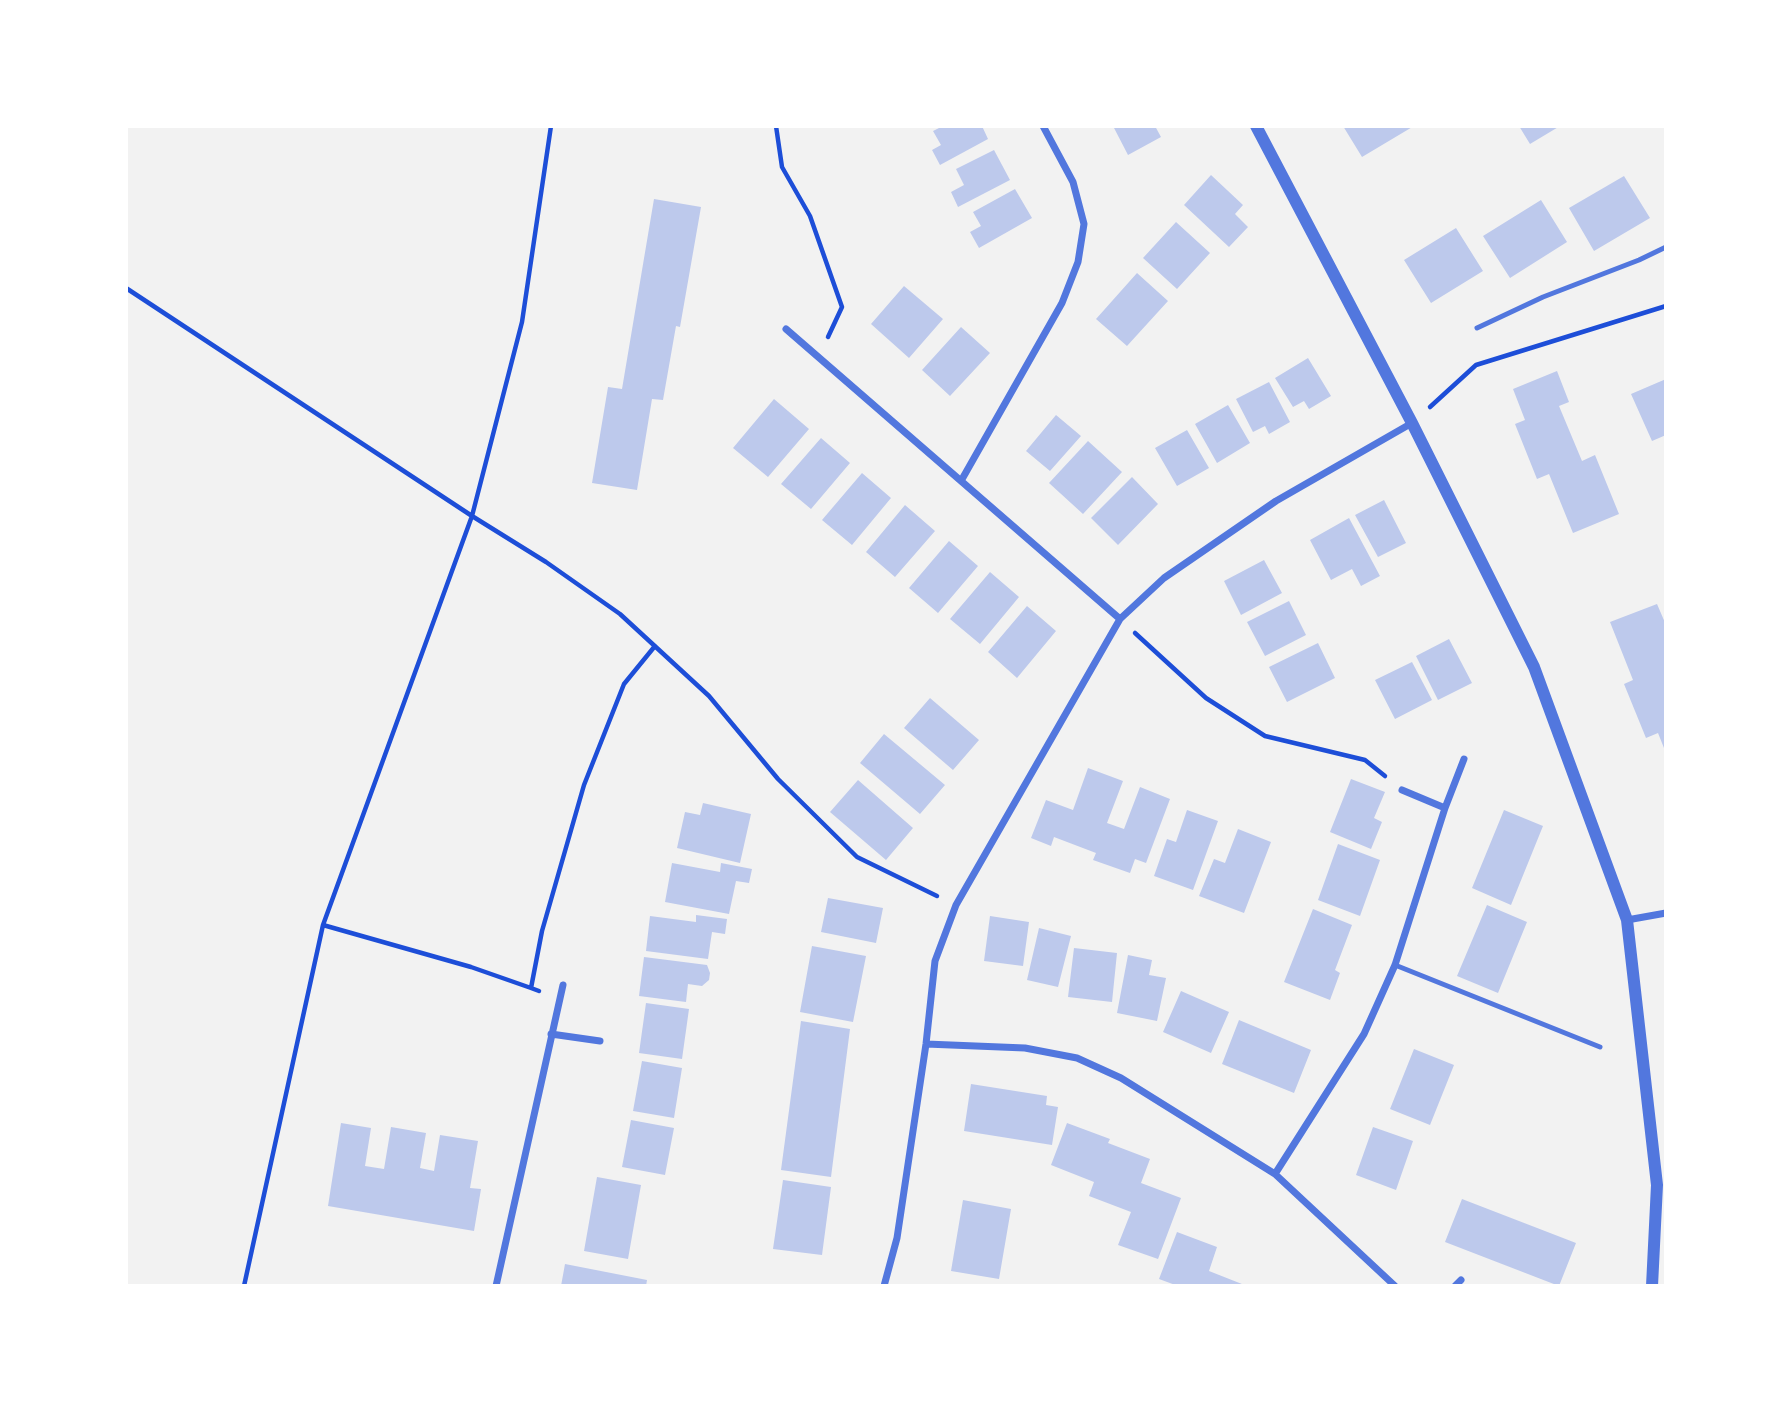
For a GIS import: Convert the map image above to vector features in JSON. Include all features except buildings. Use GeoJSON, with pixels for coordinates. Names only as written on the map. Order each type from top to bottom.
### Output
{"type":"FeatureCollection","features":[{"type":"Feature","properties":{"kind":"street"},"geometry":{"type":"LineString","coordinates":[[961,481],[1062,303],[1078,262],[1084,224],[1073,182],[1043,126]]}},
{"type":"Feature","properties":{"kind":"street"},"geometry":{"type":"LineString","coordinates":[[1256,126],[1412,423],[1534,667],[1627,920],[1657,1185],[1652,1286]]}},
{"type":"Feature","properties":{"kind":"street"},"geometry":{"type":"LineString","coordinates":[[786,329],[1120,619]]}},
{"type":"Feature","properties":{"kind":"street"},"geometry":{"type":"LineString","coordinates":[[884,1286],[897,1238],[926,1044],[935,961],[956,905],[1120,619],[1164,578],[1276,500],[1412,423]]}},
{"type":"Feature","properties":{"kind":"street"},"geometry":{"type":"LineString","coordinates":[[1275,1174],[1364,1034],[1395,965],[1445,808],[1464,759]]}},
{"type":"Feature","properties":{"kind":"street"},"geometry":{"type":"LineString","coordinates":[[1402,790],[1445,808]]}},
{"type":"Feature","properties":{"kind":"street"},"geometry":{"type":"LineString","coordinates":[[1627,920],[1666,913]]}},
{"type":"Feature","properties":{"kind":"street"},"geometry":{"type":"LineString","coordinates":[[496,1286],[563,985]]}},
{"type":"Feature","properties":{"kind":"street"},"geometry":{"type":"LineString","coordinates":[[551,1034],[600,1041]]}},
{"type":"Feature","properties":{"kind":"street"},"geometry":{"type":"LineString","coordinates":[[926,1044],[1026,1048],[1077,1058],[1121,1078],[1275,1174],[1395,1286]]}},
{"type":"Feature","properties":{"kind":"lane"},"geometry":{"type":"LineString","coordinates":[[1477,328],[1543,297],[1666,247]]}},
{"type":"Feature","properties":{"kind":"lane"},"geometry":{"type":"LineString","coordinates":[[1395,965],[1600,1047]]}},
{"type":"Feature","properties":{"kind":"path"},"geometry":{"type":"LineString","coordinates":[[244,1286],[323,925],[472,516],[522,322],[551,126]]}},
{"type":"Feature","properties":{"kind":"path"},"geometry":{"type":"LineString","coordinates":[[776,126],[782,167],[810,216],[842,307],[818,357]]}},
{"type":"Feature","properties":{"kind":"path"},"geometry":{"type":"LineString","coordinates":[[126,288],[546,562],[620,614],[709,696],[778,779],[857,857],[956,905]]}},
{"type":"Feature","properties":{"kind":"path"},"geometry":{"type":"LineString","coordinates":[[1412,423],[1476,365],[1666,306]]}},
{"type":"Feature","properties":{"kind":"path"},"geometry":{"type":"LineString","coordinates":[[1120,619],[1206,698],[1265,736],[1365,760],[1402,790]]}},
{"type":"Feature","properties":{"kind":"path"},"geometry":{"type":"LineString","coordinates":[[531,988],[542,931],[584,785],[624,684],[655,646]]}},
{"type":"Feature","properties":{"kind":"path"},"geometry":{"type":"LineString","coordinates":[[323,925],[471,967],[560,999]]}}]}
